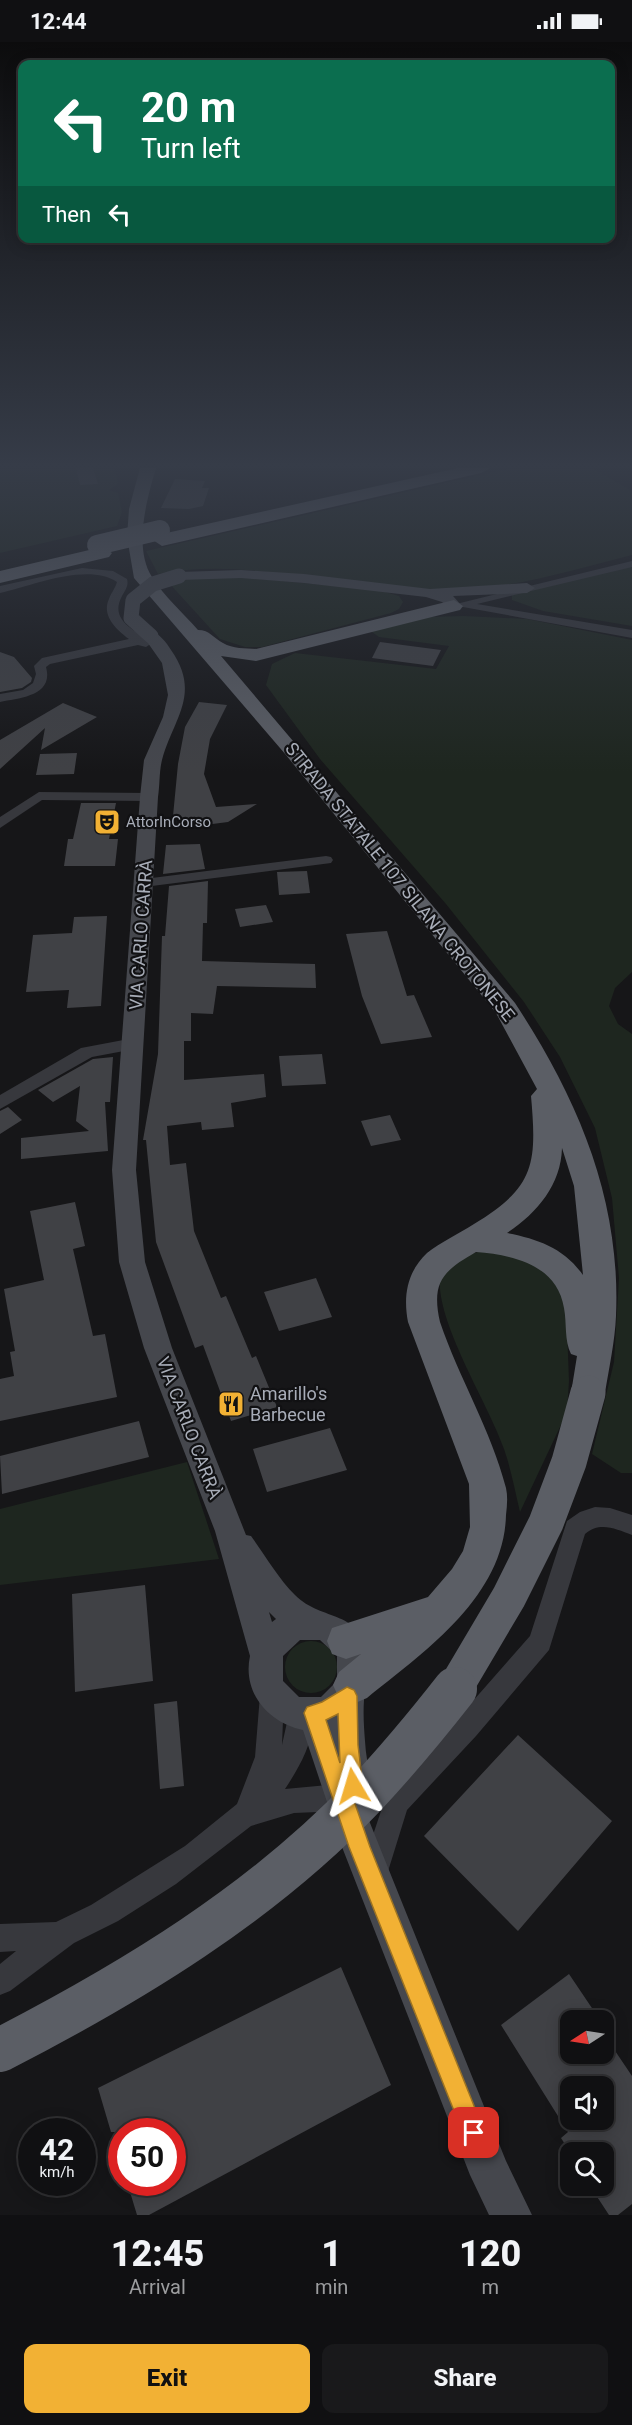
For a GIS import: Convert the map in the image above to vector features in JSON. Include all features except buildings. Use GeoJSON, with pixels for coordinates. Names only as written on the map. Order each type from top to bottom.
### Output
{"type":"FeatureCollection","features":[{"type":"Feature","properties":{"kind":"highway"},"geometry":{"type":"LineString","coordinates":[[0,577],[27,569]]}},
{"type":"Feature","properties":{"kind":"highway","name":"STRADA STATALE 107 SILANA CROTONESE"},"geometry":{"type":"LineString","coordinates":[[0,2050],[56,2023],[178,1949],[278,1875],[380,1779],[459,1684],[518,1581],[561,1485],[588,1393],[600,1316],[597,1246],[589,1186],[571,1131],[541,1067],[506,1009],[293,751],[143,578],[140,569]]}},
{"type":"Feature","properties":{"kind":"highway"},"geometry":{"type":"LineString","coordinates":[[178,617],[215,647],[231,653],[256,655],[454,606]]}},
{"type":"Feature","properties":{"kind":"highway"},"geometry":{"type":"LineString","coordinates":[[291,648],[259,666],[252,676],[254,692],[293,751]]}},
{"type":"Feature","properties":{"kind":"highway"},"geometry":{"type":"LineString","coordinates":[[350,1691],[459,1592],[478,1563],[489,1531],[489,1494],[476,1452],[423,1321],[424,1282],[438,1260],[512,1215],[533,1195],[547,1166],[550,1132],[541,1067]]}},
{"type":"Feature","properties":{"kind":"highway"},"geometry":{"type":"LineString","coordinates":[[471,1240],[501,1242],[532,1249],[551,1260],[568,1278],[579,1302],[588,1393]]}},
{"type":"Feature","properties":{"kind":"highway"},"geometry":{"type":"LineString","coordinates":[[346,1641],[439,1612]]}},
{"type":"Feature","properties":{"kind":"main road","name":"VIA CARLO CARRÀ"},"geometry":{"type":"LineString","coordinates":[[266,1654],[230,1532],[158,1348],[132,1262],[124,1170],[149,797],[153,759],[172,717],[176,701],[173,669],[131,618],[132,603],[137,594],[155,582],[179,576],[244,574],[428,593],[447,599],[454,606]]}},
{"type":"Feature","properties":{"kind":"main road","name":"VIA CARLO CARRÀ"},"geometry":{"type":"LineString","coordinates":[[382,588],[454,606]]}},
{"type":"Feature","properties":{"kind":"main road"},"geometry":{"type":"LineString","coordinates":[[428,593],[527,588]]}},
{"type":"Feature","properties":{"kind":"main road"},"geometry":{"type":"LineString","coordinates":[[392,621],[407,612],[410,604],[408,596]]}},
{"type":"Feature","properties":{"kind":"main road","name":"VIA CARLO CARRÀ"},"geometry":{"type":"LineString","coordinates":[[230,1532],[284,1606],[310,1625]]}},
{"type":"Feature","properties":{"kind":"main road"},"geometry":{"type":"LineString","coordinates":[[350,1691],[326,1711],[307,1713],[289,1709],[272,1695],[265,1682],[263,1668],[266,1654],[273,1642],[296,1627],[310,1625],[330,1630],[346,1641],[356,1662],[350,1691],[348,1745],[366,1863]]}},
{"type":"Feature","properties":{"kind":"main road"},"geometry":{"type":"LineString","coordinates":[[307,1713],[491,2175],[511,2215]]}},
{"type":"Feature","properties":{"kind":"street"},"geometry":{"type":"LineString","coordinates":[[454,606],[608,569]]}},
{"type":"Feature","properties":{"kind":"street"},"geometry":{"type":"LineString","coordinates":[[0,590],[77,573],[102,572],[119,576],[123,581],[122,590],[113,602],[112,611],[120,626],[150,641]]}},
{"type":"Feature","properties":{"kind":"street"},"geometry":{"type":"LineString","coordinates":[[486,598],[502,612]]}},
{"type":"Feature","properties":{"kind":"street"},"geometry":{"type":"LineString","coordinates":[[454,606],[632,634]]}},
{"type":"Feature","properties":{"kind":"street"},"geometry":{"type":"LineString","coordinates":[[425,613],[502,612]]}},
{"type":"Feature","properties":{"kind":"street"},"geometry":{"type":"LineString","coordinates":[[0,698],[27,693],[39,685],[42,674],[40,666],[46,661],[150,641]]}},
{"type":"Feature","properties":{"kind":"street"},"geometry":{"type":"LineString","coordinates":[[0,824],[39,796],[149,797]]}},
{"type":"Feature","properties":{"kind":"street"},"geometry":{"type":"LineString","coordinates":[[144,883],[326,860]]}},
{"type":"Feature","properties":{"kind":"street"},"geometry":{"type":"LineString","coordinates":[[0,1103],[87,1052],[134,1044]]}},
{"type":"Feature","properties":{"kind":"street"},"geometry":{"type":"LineString","coordinates":[[366,1863],[396,1802],[467,1727],[540,1642],[574,1528],[583,1520],[607,1516],[632,1525]]}},
{"type":"Feature","properties":{"kind":"street"},"geometry":{"type":"LineString","coordinates":[[245,1816],[268,1757],[272,1695]]}},
{"type":"Feature","properties":{"kind":"street"},"geometry":{"type":"LineString","coordinates":[[0,1982],[40,1954],[59,1936],[114,1908],[196,1853],[245,1816],[279,1776],[307,1713]]}},
{"type":"Feature","properties":{"kind":"street"},"geometry":{"type":"LineString","coordinates":[[245,1816],[275,1803],[302,1797],[342,1798]]}},
{"type":"Feature","properties":{"kind":"street"},"geometry":{"type":"LineString","coordinates":[[0,1938],[59,1936]]}},
{"type":"Feature","properties":{"kind":"shaded area"},"geometry":{"type":"Polygon","coordinates":[[[156,569],[213,569],[192,570],[158,574],[156,569]]]}},
{"type":"Feature","properties":{"kind":"shaded area"},"geometry":{"type":"Polygon","coordinates":[[[234,569],[575,569],[488,588],[439,591],[404,590],[263,571],[234,569]]]}},
{"type":"Feature","properties":{"kind":"shaded area"},"geometry":{"type":"Polygon","coordinates":[[[618,569],[632,569],[632,626],[543,611],[512,600],[512,595],[618,569]]]}},
{"type":"Feature","properties":{"kind":"shaded area"},"geometry":{"type":"Polygon","coordinates":[[[217,575],[378,590],[399,596],[403,602],[399,609],[391,613],[262,647],[245,647],[220,639],[168,582],[217,575]]]}},
{"type":"Feature","properties":{"kind":"shaded area"},"geometry":{"type":"Polygon","coordinates":[[[427,617],[527,619],[632,640],[632,972],[615,988],[609,1006],[618,1024],[632,1034],[632,1473],[621,1473],[592,1454],[614,1362],[619,1278],[612,1198],[595,1128],[560,1057],[524,1002],[446,904],[320,759],[266,685],[272,664],[295,653],[436,669],[449,646],[379,637],[369,630],[427,617]]]}},
{"type":"Feature","properties":{"kind":"shaded area"},"geometry":{"type":"Polygon","coordinates":[[[482,1251],[504,1251],[559,1274],[566,1301],[569,1381],[567,1412],[520,1512],[504,1449],[454,1338],[441,1294],[440,1276],[462,1256],[482,1251]]]}},
{"type":"Feature","properties":{"kind":"shaded area"},"geometry":{"type":"Polygon","coordinates":[[[187,1462],[219,1559],[0,1585],[0,1509],[187,1462]]]}},
{"type":"Feature","properties":{"kind":"shaded area"},"geometry":{"type":"Polygon","coordinates":[[[306,1641],[316,1641],[326,1645],[333,1652],[337,1667],[333,1682],[326,1689],[316,1693],[306,1693],[296,1689],[289,1682],[285,1672],[285,1662],[289,1652],[296,1645],[306,1641]]]}},
{"type":"Feature","properties":{"kind":"place","name":"AttorInCorso"},"geometry":{"type":"Point","coordinates":[107,822]}},
{"type":"Feature","properties":{"kind":"place","name":"Amarillo's Barbecue"},"geometry":{"type":"Point","coordinates":[231,1404]}},
{"type":"Feature","properties":{"kind":"route"},"geometry":{"type":"LineString","coordinates":[[353,1786],[348,1745],[347,1696],[338,1705],[326,1711],[314,1713],[360,1847],[474,2133]]}}]}
